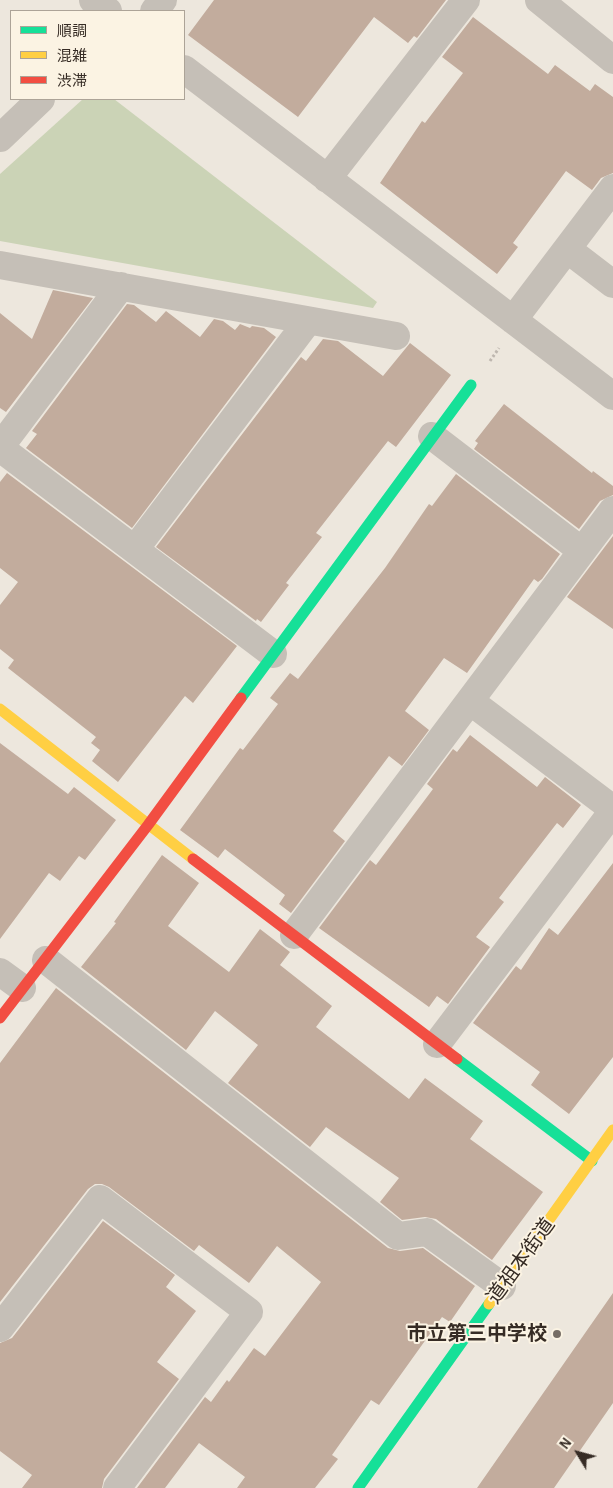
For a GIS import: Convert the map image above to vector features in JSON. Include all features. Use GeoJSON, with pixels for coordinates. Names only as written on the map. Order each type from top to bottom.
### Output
{"type":"FeatureCollection","features":[{"type":"Feature","properties":{"kind":"street"},"geometry":{"type":"LineString","coordinates":[[93,0],[107,10]]}},
{"type":"Feature","properties":{"kind":"street"},"geometry":{"type":"LineString","coordinates":[[155,10],[163,0]]}},
{"type":"Feature","properties":{"kind":"street"},"geometry":{"type":"LineString","coordinates":[[326,179],[466,0]]}},
{"type":"Feature","properties":{"kind":"street"},"geometry":{"type":"LineString","coordinates":[[539,0],[613,60]]}},
{"type":"Feature","properties":{"kind":"street"},"geometry":{"type":"LineString","coordinates":[[185,69],[326,179],[613,396]]}},
{"type":"Feature","properties":{"kind":"street"},"geometry":{"type":"LineString","coordinates":[[0,138],[40,100]]}},
{"type":"Feature","properties":{"kind":"street"},"geometry":{"type":"LineString","coordinates":[[513,320],[613,188]]}},
{"type":"Feature","properties":{"kind":"street"},"geometry":{"type":"LineString","coordinates":[[567,249],[613,284]]}},
{"type":"Feature","properties":{"kind":"street"},"geometry":{"type":"LineString","coordinates":[[0,265],[396,336]]}},
{"type":"Feature","properties":{"kind":"street"},"geometry":{"type":"LineString","coordinates":[[121,286],[0,447],[273,654]]}},
{"type":"Feature","properties":{"kind":"street"},"geometry":{"type":"LineString","coordinates":[[134,549],[308,321]]}},
{"type":"Feature","properties":{"kind":"street"},"geometry":{"type":"LineString","coordinates":[[0,1018],[148,825],[471,385]]}},
{"type":"Feature","properties":{"kind":"street"},"geometry":{"type":"LineString","coordinates":[[432,436],[582,551]]}},
{"type":"Feature","properties":{"kind":"street"},"geometry":{"type":"LineString","coordinates":[[294,935],[613,510]]}},
{"type":"Feature","properties":{"kind":"street"},"geometry":{"type":"LineString","coordinates":[[437,1044],[613,810],[470,701]]}},
{"type":"Feature","properties":{"kind":"street"},"geometry":{"type":"LineString","coordinates":[[0,709],[148,825],[592,1161]]}},
{"type":"Feature","properties":{"kind":"street"},"geometry":{"type":"LineString","coordinates":[[46,960],[398,1236],[427,1232],[502,1286]]}},
{"type":"Feature","properties":{"kind":"street"},"geometry":{"type":"LineString","coordinates":[[0,972],[22,988]]}},
{"type":"Feature","properties":{"kind":"street","name":"道祖本街道"},"geometry":{"type":"LineString","coordinates":[[358,1488],[613,1130]]}},
{"type":"Feature","properties":{"kind":"street"},"geometry":{"type":"LineString","coordinates":[[0,1328],[100,1199],[249,1312],[117,1488]]}},
{"type":"Feature","properties":{"kind":"green space"},"geometry":{"type":"Polygon","coordinates":[[[82,100],[115,100],[377,302],[373,308],[0,241],[0,174],[82,100]]]}},
{"type":"Feature","properties":{"kind":"building"},"geometry":{"type":"Polygon","coordinates":[[[214,0],[446,0],[417,38],[414,36],[408,43],[374,17],[298,117],[188,35],[214,0]]]}},
{"type":"Feature","properties":{"kind":"building"},"geometry":{"type":"Polygon","coordinates":[[[473,17],[548,74],[555,65],[590,91],[595,84],[613,97],[613,173],[601,178],[592,190],[566,171],[513,243],[518,247],[497,274],[380,183],[422,121],[425,123],[463,73],[442,57],[473,17]]]}},
{"type":"Feature","properties":{"kind":"building"},"geometry":{"type":"Polygon","coordinates":[[[53,290],[93,298],[6,412],[0,408],[0,313],[32,339],[53,290]]]}},
{"type":"Feature","properties":{"kind":"building"},"geometry":{"type":"Polygon","coordinates":[[[127,304],[134,305],[156,322],[166,311],[200,337],[214,319],[223,321],[235,330],[240,324],[250,328],[252,326],[264,328],[276,337],[132,528],[26,448],[37,434],[32,431],[127,304]]]}},
{"type":"Feature","properties":{"kind":"building"},"geometry":{"type":"Polygon","coordinates":[[[323,339],[338,341],[383,376],[410,343],[451,375],[396,447],[388,441],[316,533],[322,537],[286,583],[289,585],[261,622],[257,619],[256,621],[156,547],[301,357],[306,361],[323,339]]]}},
{"type":"Feature","properties":{"kind":"building"},"geometry":{"type":"Polygon","coordinates":[[[504,404],[592,473],[593,471],[613,486],[613,495],[600,501],[579,529],[474,449],[478,443],[475,441],[504,404]]]}},
{"type":"Feature","properties":{"kind":"building"},"geometry":{"type":"Polygon","coordinates":[[[7,473],[237,646],[193,703],[185,696],[118,782],[92,761],[100,750],[91,743],[96,737],[8,668],[14,660],[0,649],[0,605],[18,582],[0,568],[0,482],[7,473]]]}},
{"type":"Feature","properties":{"kind":"building"},"geometry":{"type":"Polygon","coordinates":[[[456,474],[560,554],[542,579],[538,582],[534,579],[467,673],[444,658],[405,711],[429,730],[402,766],[389,756],[333,831],[345,841],[291,913],[279,904],[285,895],[225,849],[218,858],[180,830],[240,748],[243,750],[278,704],[270,698],[290,673],[298,679],[385,568],[429,504],[432,506],[456,474]]]}},
{"type":"Feature","properties":{"kind":"building"},"geometry":{"type":"Polygon","coordinates":[[[613,536],[613,629],[567,597],[613,536]]]}},
{"type":"Feature","properties":{"kind":"building"},"geometry":{"type":"Polygon","coordinates":[[[470,735],[537,787],[545,777],[581,805],[563,828],[557,823],[499,898],[504,902],[476,937],[490,947],[448,1004],[437,996],[429,1007],[319,928],[370,860],[376,865],[433,789],[427,784],[453,749],[457,752],[470,735]]]}},
{"type":"Feature","properties":{"kind":"building"},"geometry":{"type":"Polygon","coordinates":[[[0,743],[68,794],[74,787],[116,820],[85,860],[79,856],[60,881],[49,873],[0,939],[0,743]]]}},
{"type":"Feature","properties":{"kind":"building"},"geometry":{"type":"Polygon","coordinates":[[[162,855],[199,883],[168,926],[229,972],[260,929],[290,952],[280,965],[332,1006],[316,1027],[409,1099],[425,1078],[483,1121],[470,1139],[543,1192],[492,1260],[436,1219],[425,1217],[402,1220],[380,1202],[399,1178],[326,1127],[310,1147],[228,1083],[258,1045],[215,1011],[186,1050],[81,967],[116,923],[114,922],[162,855]]]}},
{"type":"Feature","properties":{"kind":"building"},"geometry":{"type":"Polygon","coordinates":[[[613,863],[613,1057],[569,1114],[531,1085],[540,1072],[473,1023],[516,966],[521,970],[549,928],[558,935],[613,863]]]}},
{"type":"Feature","properties":{"kind":"building"},"geometry":{"type":"Polygon","coordinates":[[[56,988],[388,1248],[400,1251],[423,1248],[475,1286],[450,1322],[442,1317],[379,1405],[371,1400],[332,1455],[338,1459],[315,1488],[237,1488],[245,1477],[199,1443],[165,1488],[137,1488],[205,1397],[211,1402],[227,1380],[229,1382],[254,1348],[265,1356],[321,1282],[277,1246],[249,1283],[199,1245],[194,1251],[109,1187],[95,1184],[88,1189],[0,1302],[0,1063],[56,988]]]}},
{"type":"Feature","properties":{"kind":"building"},"geometry":{"type":"Polygon","coordinates":[[[103,1221],[175,1275],[166,1287],[196,1311],[157,1362],[179,1379],[104,1479],[102,1488],[22,1488],[32,1475],[0,1451],[0,1343],[12,1338],[103,1221]]]}},
{"type":"Feature","properties":{"kind":"building"},"geometry":{"type":"Polygon","coordinates":[[[613,1293],[613,1403],[554,1488],[477,1488],[613,1293]]]}},
{"type":"Feature","properties":{"kind":"traffic: fast"},"geometry":{"type":"LineString","coordinates":[[241,698],[471,385]]}},
{"type":"Feature","properties":{"kind":"traffic: fast"},"geometry":{"type":"LineString","coordinates":[[457,1059],[592,1161]]}},
{"type":"Feature","properties":{"kind":"traffic: fast"},"geometry":{"type":"LineString","coordinates":[[358,1488],[489,1304]]}},
{"type":"Feature","properties":{"kind":"traffic: slow"},"geometry":{"type":"LineString","coordinates":[[0,709],[193,859]]}},
{"type":"Feature","properties":{"kind":"traffic: slow"},"geometry":{"type":"LineString","coordinates":[[489,1304],[613,1130]]}},
{"type":"Feature","properties":{"kind":"traffic: jam"},"geometry":{"type":"LineString","coordinates":[[0,1018],[148,825],[241,698]]}},
{"type":"Feature","properties":{"kind":"traffic: jam"},"geometry":{"type":"LineString","coordinates":[[193,859],[457,1059]]}},
{"type":"Feature","properties":{"kind":"place","name":"市立第三中学校"},"geometry":{"type":"Point","coordinates":[557,1334]}}]}
